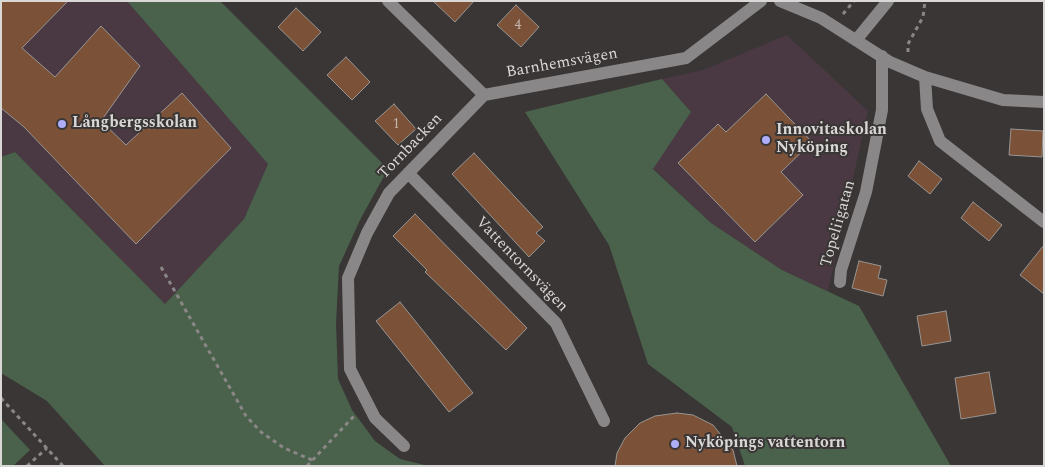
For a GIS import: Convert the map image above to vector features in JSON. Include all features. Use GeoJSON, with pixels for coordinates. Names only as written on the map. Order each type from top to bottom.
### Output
{"type":"FeatureCollection","features":[{"type":"Feature","properties":{"kind":"street"},"geometry":{"type":"LineString","coordinates":[[388,1],[484,95]]}},
{"type":"Feature","properties":{"kind":"street","name":"Barnhemsvägen"},"geometry":{"type":"LineString","coordinates":[[484,95],[686,58],[761,1]]}},
{"type":"Feature","properties":{"kind":"street"},"geometry":{"type":"LineString","coordinates":[[780,1],[821,18],[882,56],[925,77],[1003,100],[1044,102]]}},
{"type":"Feature","properties":{"kind":"street"},"geometry":{"type":"LineString","coordinates":[[857,39],[888,1]]}},
{"type":"Feature","properties":{"kind":"street","name":"Topeliigatan"},"geometry":{"type":"LineString","coordinates":[[840,282],[841,270],[866,192],[882,110],[882,56]]}},
{"type":"Feature","properties":{"kind":"street"},"geometry":{"type":"LineString","coordinates":[[925,77],[927,108],[940,141],[1044,222]]}},
{"type":"Feature","properties":{"kind":"street","name":"Tornbacken"},"geometry":{"type":"LineString","coordinates":[[404,446],[375,418],[350,369],[348,278],[367,233],[389,193],[484,95]]}},
{"type":"Feature","properties":{"kind":"street","name":"Vattentornsvägen"},"geometry":{"type":"LineString","coordinates":[[408,173],[556,323],[604,421]]}},
{"type":"Feature","properties":{"kind":"path"},"geometry":{"type":"LineString","coordinates":[[909,70],[908,44],[923,17],[925,1]]}},
{"type":"Feature","properties":{"kind":"path"},"geometry":{"type":"LineString","coordinates":[[161,267],[246,416],[269,438],[284,448],[312,460]]}},
{"type":"Feature","properties":{"kind":"path"},"geometry":{"type":"LineString","coordinates":[[1,398],[63,466]]}},
{"type":"Feature","properties":{"kind":"path"},"geometry":{"type":"LineString","coordinates":[[307,466],[344,428],[366,401]]}},
{"type":"Feature","properties":{"kind":"path"},"geometry":{"type":"LineString","coordinates":[[27,466],[47,448]]}},
{"type":"Feature","properties":{"kind":"shaded area"},"geometry":{"type":"Polygon","coordinates":[[[1,1],[127,1],[268,164],[244,219],[165,304],[15,152],[1,157],[1,1]]]}},
{"type":"Feature","properties":{"kind":"shaded area","name":"Innovitaskolan Nyköping"},"geometry":{"type":"Polygon","coordinates":[[[787,35],[868,111],[828,291],[782,270],[711,223],[653,168],[691,112],[662,79],[703,70],[787,35]]]}},
{"type":"Feature","properties":{"kind":"green space"},"geometry":{"type":"Polygon","coordinates":[[[127,1],[220,1],[388,169],[361,218],[339,266],[336,323],[338,379],[352,410],[375,441],[400,459],[429,466],[105,466],[47,401],[1,373],[1,157],[15,152],[165,304],[244,219],[268,164],[127,1]]]}},
{"type":"Feature","properties":{"kind":"green space"},"geometry":{"type":"Polygon","coordinates":[[[662,79],[691,112],[653,169],[711,223],[782,270],[859,306],[951,466],[745,466],[732,427],[648,364],[609,245],[525,112],[662,79]]]}},
{"type":"Feature","properties":{"kind":"green space"},"geometry":{"type":"Polygon","coordinates":[[[1,419],[30,450],[13,466],[1,466],[1,419]]]}},
{"type":"Feature","properties":{"kind":"building","name":"Långbergsskolan"},"geometry":{"type":"Polygon","coordinates":[[[1,1],[68,1],[22,48],[55,77],[101,26],[140,66],[101,121],[126,145],[182,93],[231,148],[136,244],[24,127],[1,108],[1,1]]]}},
{"type":"Feature","properties":{"kind":"building"},"geometry":{"type":"Polygon","coordinates":[[[433,1],[474,1],[455,22],[433,1]]]}},
{"type":"Feature","properties":{"kind":"building"},"geometry":{"type":"Polygon","coordinates":[[[516,5],[539,27],[521,47],[497,25],[516,5]]]}},
{"type":"Feature","properties":{"kind":"building"},"geometry":{"type":"Polygon","coordinates":[[[296,8],[321,32],[303,51],[278,27],[296,8]]]}},
{"type":"Feature","properties":{"kind":"building"},"geometry":{"type":"Polygon","coordinates":[[[346,57],[370,82],[352,100],[327,75],[346,57]]]}},
{"type":"Feature","properties":{"kind":"building"},"geometry":{"type":"Polygon","coordinates":[[[766,94],[812,142],[781,172],[803,195],[755,242],[678,163],[718,124],[726,132],[766,94]]]}},
{"type":"Feature","properties":{"kind":"building"},"geometry":{"type":"Polygon","coordinates":[[[394,104],[416,129],[398,145],[375,121],[394,104]]]}},
{"type":"Feature","properties":{"kind":"building"},"geometry":{"type":"Polygon","coordinates":[[[1011,129],[1043,131],[1042,157],[1009,155],[1011,129]]]}},
{"type":"Feature","properties":{"kind":"building"},"geometry":{"type":"Polygon","coordinates":[[[474,153],[543,227],[536,233],[545,241],[529,257],[452,174],[474,153]]]}},
{"type":"Feature","properties":{"kind":"building"},"geometry":{"type":"Polygon","coordinates":[[[919,161],[942,179],[930,194],[908,176],[919,161]]]}},
{"type":"Feature","properties":{"kind":"building"},"geometry":{"type":"Polygon","coordinates":[[[973,202],[1002,225],[989,241],[961,218],[973,202]]]}},
{"type":"Feature","properties":{"kind":"building"},"geometry":{"type":"Polygon","coordinates":[[[415,214],[527,328],[506,350],[425,272],[427,270],[393,236],[415,214]]]}},
{"type":"Feature","properties":{"kind":"building"},"geometry":{"type":"Polygon","coordinates":[[[1044,245],[1044,294],[1020,275],[1044,245]]]}},
{"type":"Feature","properties":{"kind":"building"},"geometry":{"type":"Polygon","coordinates":[[[859,261],[881,266],[878,278],[887,280],[883,296],[852,288],[859,261]]]}},
{"type":"Feature","properties":{"kind":"building"},"geometry":{"type":"Polygon","coordinates":[[[400,302],[473,393],[449,412],[376,321],[400,302]]]}},
{"type":"Feature","properties":{"kind":"building"},"geometry":{"type":"Polygon","coordinates":[[[946,311],[951,341],[922,346],[917,316],[946,311]]]}},
{"type":"Feature","properties":{"kind":"building"},"geometry":{"type":"Polygon","coordinates":[[[989,372],[996,413],[961,419],[955,378],[989,372]]]}},
{"type":"Feature","properties":{"kind":"building","name":"Nyköpings vattentorn"},"geometry":{"type":"Polygon","coordinates":[[[677,413],[693,415],[713,425],[733,450],[737,466],[615,466],[617,453],[625,438],[640,423],[655,416],[677,413]]]}},
{"type":"Feature","properties":{"kind":"place","name":"Långbergsskolan"},"geometry":{"type":"Point","coordinates":[62,124]}},
{"type":"Feature","properties":{"kind":"place","name":"Innovitaskolan Nyköping"},"geometry":{"type":"Point","coordinates":[766,140]}},
{"type":"Feature","properties":{"kind":"place","name":"Nyköpings vattentorn"},"geometry":{"type":"Point","coordinates":[675,444]}}]}
